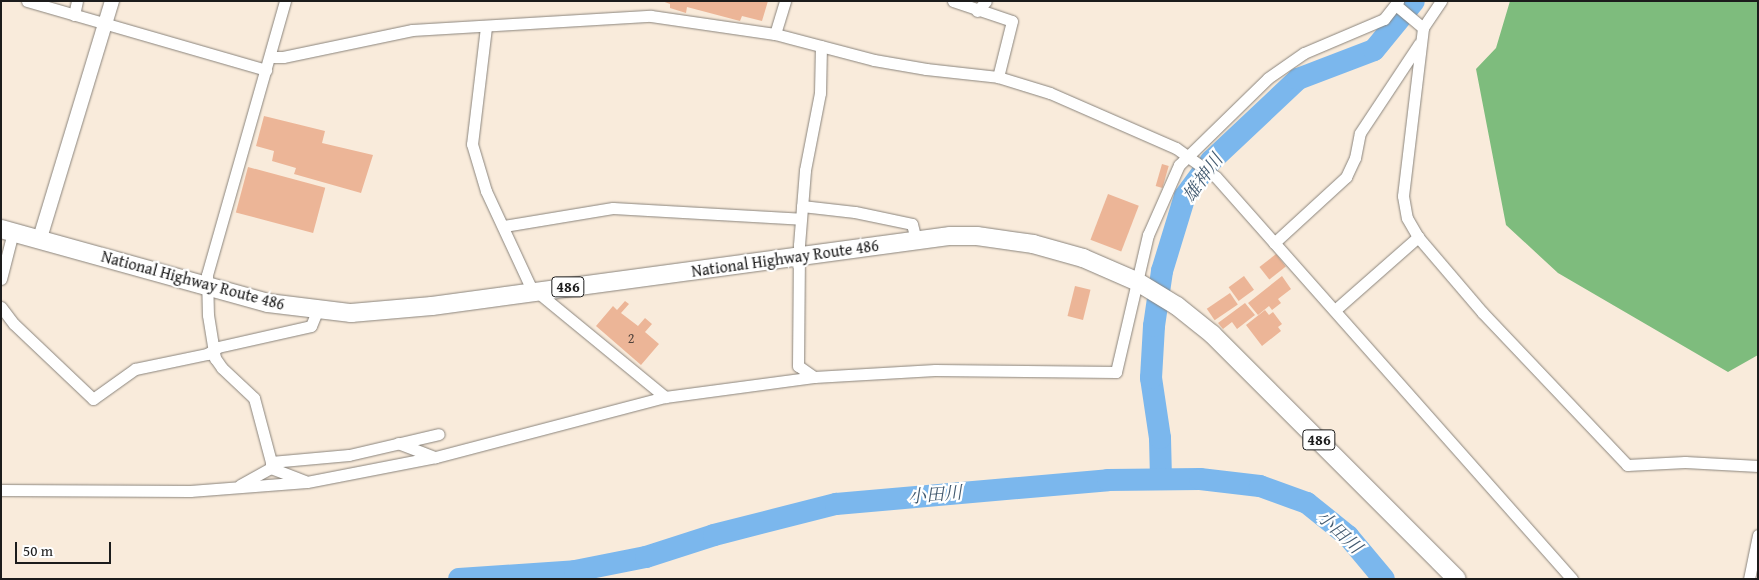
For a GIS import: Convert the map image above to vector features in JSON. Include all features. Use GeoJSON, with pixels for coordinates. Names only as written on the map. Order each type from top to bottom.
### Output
{"type":"FeatureCollection","features":[{"type":"Feature","properties":{"kind":"highway","name":"National Highway Route 486"},"geometry":{"type":"LineString","coordinates":[[7,231],[40,238],[209,288],[317,311],[391,311],[916,240],[977,236],[1033,244],[1083,258],[1138,282],[1177,306],[1212,334],[1457,579]]}},
{"type":"Feature","properties":{"kind":"street"},"geometry":{"type":"LineString","coordinates":[[27,1],[266,70]]}},
{"type":"Feature","properties":{"kind":"street"},"geometry":{"type":"LineString","coordinates":[[74,15],[77,1]]}},
{"type":"Feature","properties":{"kind":"street"},"geometry":{"type":"LineString","coordinates":[[40,238],[112,1]]}},
{"type":"Feature","properties":{"kind":"street"},"geometry":{"type":"LineString","coordinates":[[271,465],[254,398],[222,368],[213,350],[207,275],[285,1]]}},
{"type":"Feature","properties":{"kind":"street"},"geometry":{"type":"LineString","coordinates":[[775,34],[785,1]]}},
{"type":"Feature","properties":{"kind":"street"},"geometry":{"type":"LineString","coordinates":[[953,1],[977,11],[1012,21],[998,76]]}},
{"type":"Feature","properties":{"kind":"street"},"geometry":{"type":"LineString","coordinates":[[977,11],[986,1]]}},
{"type":"Feature","properties":{"kind":"street"},"geometry":{"type":"LineString","coordinates":[[1441,1],[1421,27],[1403,196],[1407,218],[1418,237],[1482,312],[1627,465],[1685,462],[1758,466]]}},
{"type":"Feature","properties":{"kind":"street"},"geometry":{"type":"LineString","coordinates":[[1,490],[131,492],[236,488],[307,482],[436,457],[665,397],[814,377],[935,370],[1116,372],[1148,235],[1169,185],[1190,158],[1268,78],[1304,53],[1384,19],[1399,6],[1421,27]]}},
{"type":"Feature","properties":{"kind":"street"},"geometry":{"type":"LineString","coordinates":[[270,57],[283,57],[412,30],[651,16],[775,34],[926,69],[998,76],[1050,93],[1176,148],[1216,177],[1572,579]]}},
{"type":"Feature","properties":{"kind":"street"},"geometry":{"type":"LineString","coordinates":[[486,27],[472,144],[486,191],[504,226],[530,286],[665,397]]}},
{"type":"Feature","properties":{"kind":"street"},"geometry":{"type":"LineString","coordinates":[[1274,243],[1346,177],[1355,158],[1360,133],[1420,41]]}},
{"type":"Feature","properties":{"kind":"street"},"geometry":{"type":"LineString","coordinates":[[814,377],[798,366],[800,219],[805,170],[820,93],[821,46]]}},
{"type":"Feature","properties":{"kind":"street"},"geometry":{"type":"LineString","coordinates":[[802,206],[855,212],[912,224],[916,240]]}},
{"type":"Feature","properties":{"kind":"street"},"geometry":{"type":"LineString","coordinates":[[504,226],[613,208],[800,219]]}},
{"type":"Feature","properties":{"kind":"street"},"geometry":{"type":"LineString","coordinates":[[1,279],[7,231]]}},
{"type":"Feature","properties":{"kind":"street"},"geometry":{"type":"LineString","coordinates":[[1334,310],[1418,237]]}},
{"type":"Feature","properties":{"kind":"street"},"geometry":{"type":"LineString","coordinates":[[1,307],[14,324],[93,400],[135,368],[207,354],[213,350],[311,326],[317,311]]}},
{"type":"Feature","properties":{"kind":"street"},"geometry":{"type":"LineString","coordinates":[[236,488],[271,465],[349,455],[439,434]]}},
{"type":"Feature","properties":{"kind":"street"},"geometry":{"type":"LineString","coordinates":[[397,443],[436,457]]}},
{"type":"Feature","properties":{"kind":"street"},"geometry":{"type":"LineString","coordinates":[[271,465],[307,482]]}},
{"type":"Feature","properties":{"kind":"street"},"geometry":{"type":"LineString","coordinates":[[1749,579],[1758,535]]}},
{"type":"Feature","properties":{"kind":"green space"},"geometry":{"type":"Polygon","coordinates":[[[1510,1],[1758,1],[1758,355],[1728,372],[1558,273],[1506,225],[1476,69],[1496,48],[1510,1]]]}},
{"type":"Feature","properties":{"kind":"building"},"geometry":{"type":"Polygon","coordinates":[[[662,1],[768,1],[762,21],[742,16],[740,21],[687,7],[686,13],[670,8],[670,4],[662,1]]]}},
{"type":"Feature","properties":{"kind":"building"},"geometry":{"type":"Polygon","coordinates":[[[264,116],[325,131],[322,143],[373,155],[361,193],[294,174],[296,168],[272,161],[274,151],[256,146],[264,116]]]}},
{"type":"Feature","properties":{"kind":"building"},"geometry":{"type":"Polygon","coordinates":[[[1162,164],[1169,166],[1162,188],[1156,186],[1162,164]]]}},
{"type":"Feature","properties":{"kind":"building"},"geometry":{"type":"Polygon","coordinates":[[[248,167],[325,188],[313,233],[236,212],[248,167]]]}},
{"type":"Feature","properties":{"kind":"building"},"geometry":{"type":"Polygon","coordinates":[[[1108,194],[1139,206],[1121,252],[1090,240],[1108,194]]]}},
{"type":"Feature","properties":{"kind":"building"},"geometry":{"type":"Polygon","coordinates":[[[1276,254],[1286,267],[1269,280],[1259,267],[1276,254]]]}},
{"type":"Feature","properties":{"kind":"building"},"geometry":{"type":"Polygon","coordinates":[[[1244,276],[1254,290],[1239,301],[1229,287],[1244,276]]]}},
{"type":"Feature","properties":{"kind":"building"},"geometry":{"type":"Polygon","coordinates":[[[1282,276],[1291,289],[1278,299],[1281,303],[1272,310],[1269,306],[1258,315],[1248,303],[1282,276]]]}},
{"type":"Feature","properties":{"kind":"building"},"geometry":{"type":"Polygon","coordinates":[[[1075,286],[1091,290],[1083,320],[1068,316],[1075,286]]]}},
{"type":"Feature","properties":{"kind":"building"},"geometry":{"type":"Polygon","coordinates":[[[1230,293],[1238,305],[1215,320],[1207,309],[1230,293]]]}},
{"type":"Feature","properties":{"kind":"building"},"geometry":{"type":"Polygon","coordinates":[[[625,301],[629,304],[621,313],[638,326],[645,318],[652,324],[645,332],[659,344],[641,365],[596,326],[613,306],[617,310],[625,301]]]}},
{"type":"Feature","properties":{"kind":"building"},"geometry":{"type":"Polygon","coordinates":[[[1245,303],[1255,315],[1237,329],[1232,322],[1223,329],[1218,323],[1245,303]]]}},
{"type":"Feature","properties":{"kind":"building"},"geometry":{"type":"Polygon","coordinates":[[[1265,310],[1269,315],[1273,312],[1282,324],[1278,327],[1281,331],[1262,346],[1246,325],[1265,310]]]}},
{"type":"Feature","properties":{"kind":"waterway","name":"雄神川"},"geometry":{"type":"LineString","coordinates":[[1161,479],[1160,438],[1151,378],[1154,326],[1162,271],[1185,196],[1211,161],[1298,79],[1374,50],[1414,1]]}},
{"type":"Feature","properties":{"kind":"waterway","name":"小田川"},"geometry":{"type":"LineString","coordinates":[[459,579],[575,571],[646,557],[714,535],[836,504],[1108,480],[1200,479],[1260,486],[1307,503],[1348,536],[1384,579]]}}]}
